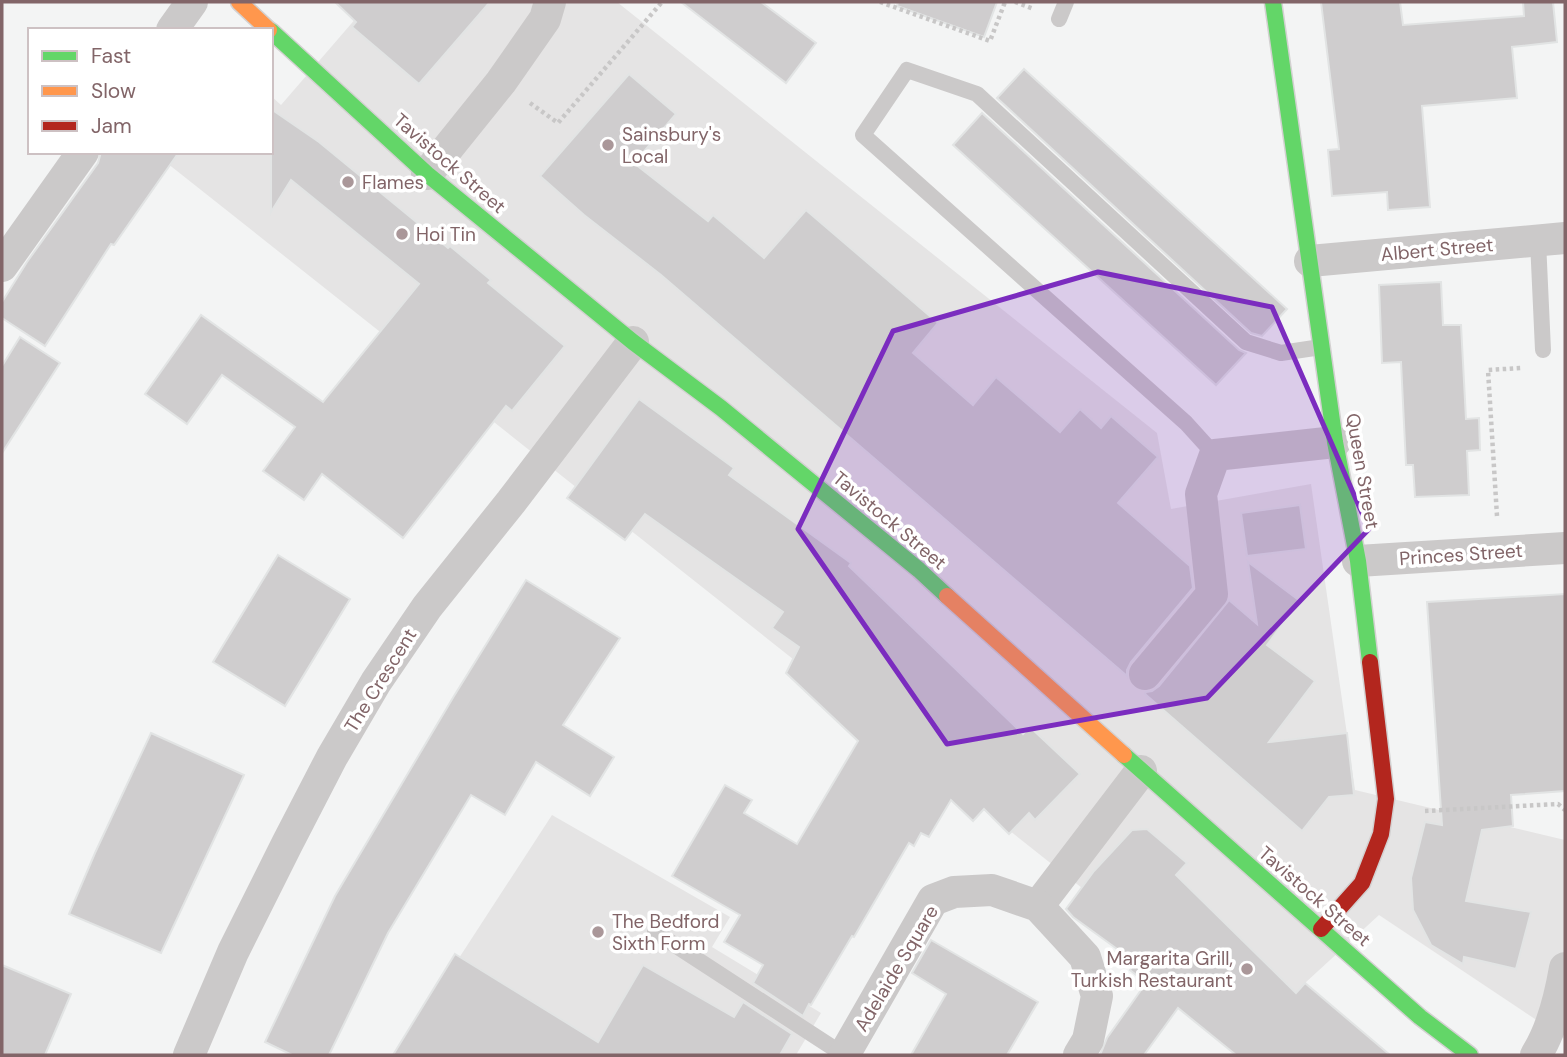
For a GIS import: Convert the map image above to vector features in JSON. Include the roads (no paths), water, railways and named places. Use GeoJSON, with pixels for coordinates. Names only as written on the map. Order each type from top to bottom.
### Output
{"type":"FeatureCollection","features":[{"type":"Feature","properties":{"kind":"main road","name":"Tavistock Street"},"geometry":{"type":"LineString","coordinates":[[239,2],[267,28]]}},
{"type":"Feature","properties":{"kind":"main road","name":"Queen Street"},"geometry":{"type":"LineString","coordinates":[[1273,2],[1335,442],[1358,561],[1385,799],[1381,834],[1362,883],[1321,929]]}},
{"type":"Feature","properties":{"kind":"main road","name":"Tavistock Street"},"geometry":{"type":"LineString","coordinates":[[273,34],[428,174],[919,570],[1141,771],[1420,1017],[1470,1055]]}},
{"type":"Feature","properties":{"kind":"street"},"geometry":{"type":"LineString","coordinates":[[173,28],[192,2]]}},
{"type":"Feature","properties":{"kind":"street"},"geometry":{"type":"LineString","coordinates":[[428,174],[501,82],[545,19],[550,2]]}},
{"type":"Feature","properties":{"kind":"street"},"geometry":{"type":"LineString","coordinates":[[2,266],[82,154]]}},
{"type":"Feature","properties":{"kind":"street","name":"Albert Street"},"geometry":{"type":"LineString","coordinates":[[1310,261],[1552,239]]}},
{"type":"Feature","properties":{"kind":"street","name":"The Crescent"},"geometry":{"type":"LineString","coordinates":[[189,1055],[233,952],[287,844],[332,757],[376,682],[427,607],[633,342]]}},
{"type":"Feature","properties":{"kind":"street"},"geometry":{"type":"LineString","coordinates":[[1145,674],[1212,594],[1201,494],[1215,455],[1335,442]]}},
{"type":"Feature","properties":{"kind":"street","name":"Princes Street"},"geometry":{"type":"LineString","coordinates":[[1358,561],[1565,548]]}},
{"type":"Feature","properties":{"kind":"street"},"geometry":{"type":"LineString","coordinates":[[1038,906],[1141,771]]}},
{"type":"Feature","properties":{"kind":"street","name":"Adelaide Square"},"geometry":{"type":"LineString","coordinates":[[844,1055],[933,900],[954,892],[992,890],[1038,906],[1085,957],[1097,996],[1087,1040],[1079,1055]]}},
{"type":"Feature","properties":{"kind":"street"},"geometry":{"type":"LineString","coordinates":[[1535,1055],[1542,1045],[1560,996],[1565,968]]}},
{"type":"Feature","properties":{"kind":"lane"},"geometry":{"type":"LineString","coordinates":[[1059,19],[1066,2]]}},
{"type":"Feature","properties":{"kind":"lane"},"geometry":{"type":"LineString","coordinates":[[1215,455],[1186,423],[863,135],[907,70],[977,94],[1246,342],[1281,353],[1322,347]]}},
{"type":"Feature","properties":{"kind":"lane"},"geometry":{"type":"LineString","coordinates":[[1542,350],[1552,239]]}},
{"type":"Feature","properties":{"kind":"lane"},"geometry":{"type":"LineString","coordinates":[[655,932],[844,1055]]}},
{"type":"Feature","properties":{"kind":"place","name":"Sainsbury's Local"},"geometry":{"type":"Point","coordinates":[608,145]}},
{"type":"Feature","properties":{"kind":"place","name":"Flames"},"geometry":{"type":"Point","coordinates":[348,182]}},
{"type":"Feature","properties":{"kind":"place","name":"Hoi Tin"},"geometry":{"type":"Point","coordinates":[402,234]}},
{"type":"Feature","properties":{"kind":"place","name":"The Bedford Sixth Form"},"geometry":{"type":"Point","coordinates":[598,932]}},
{"type":"Feature","properties":{"kind":"place","name":"Margarita Grill, Turkish Restaurant"},"geometry":{"type":"Point","coordinates":[1247,969]}}]}
